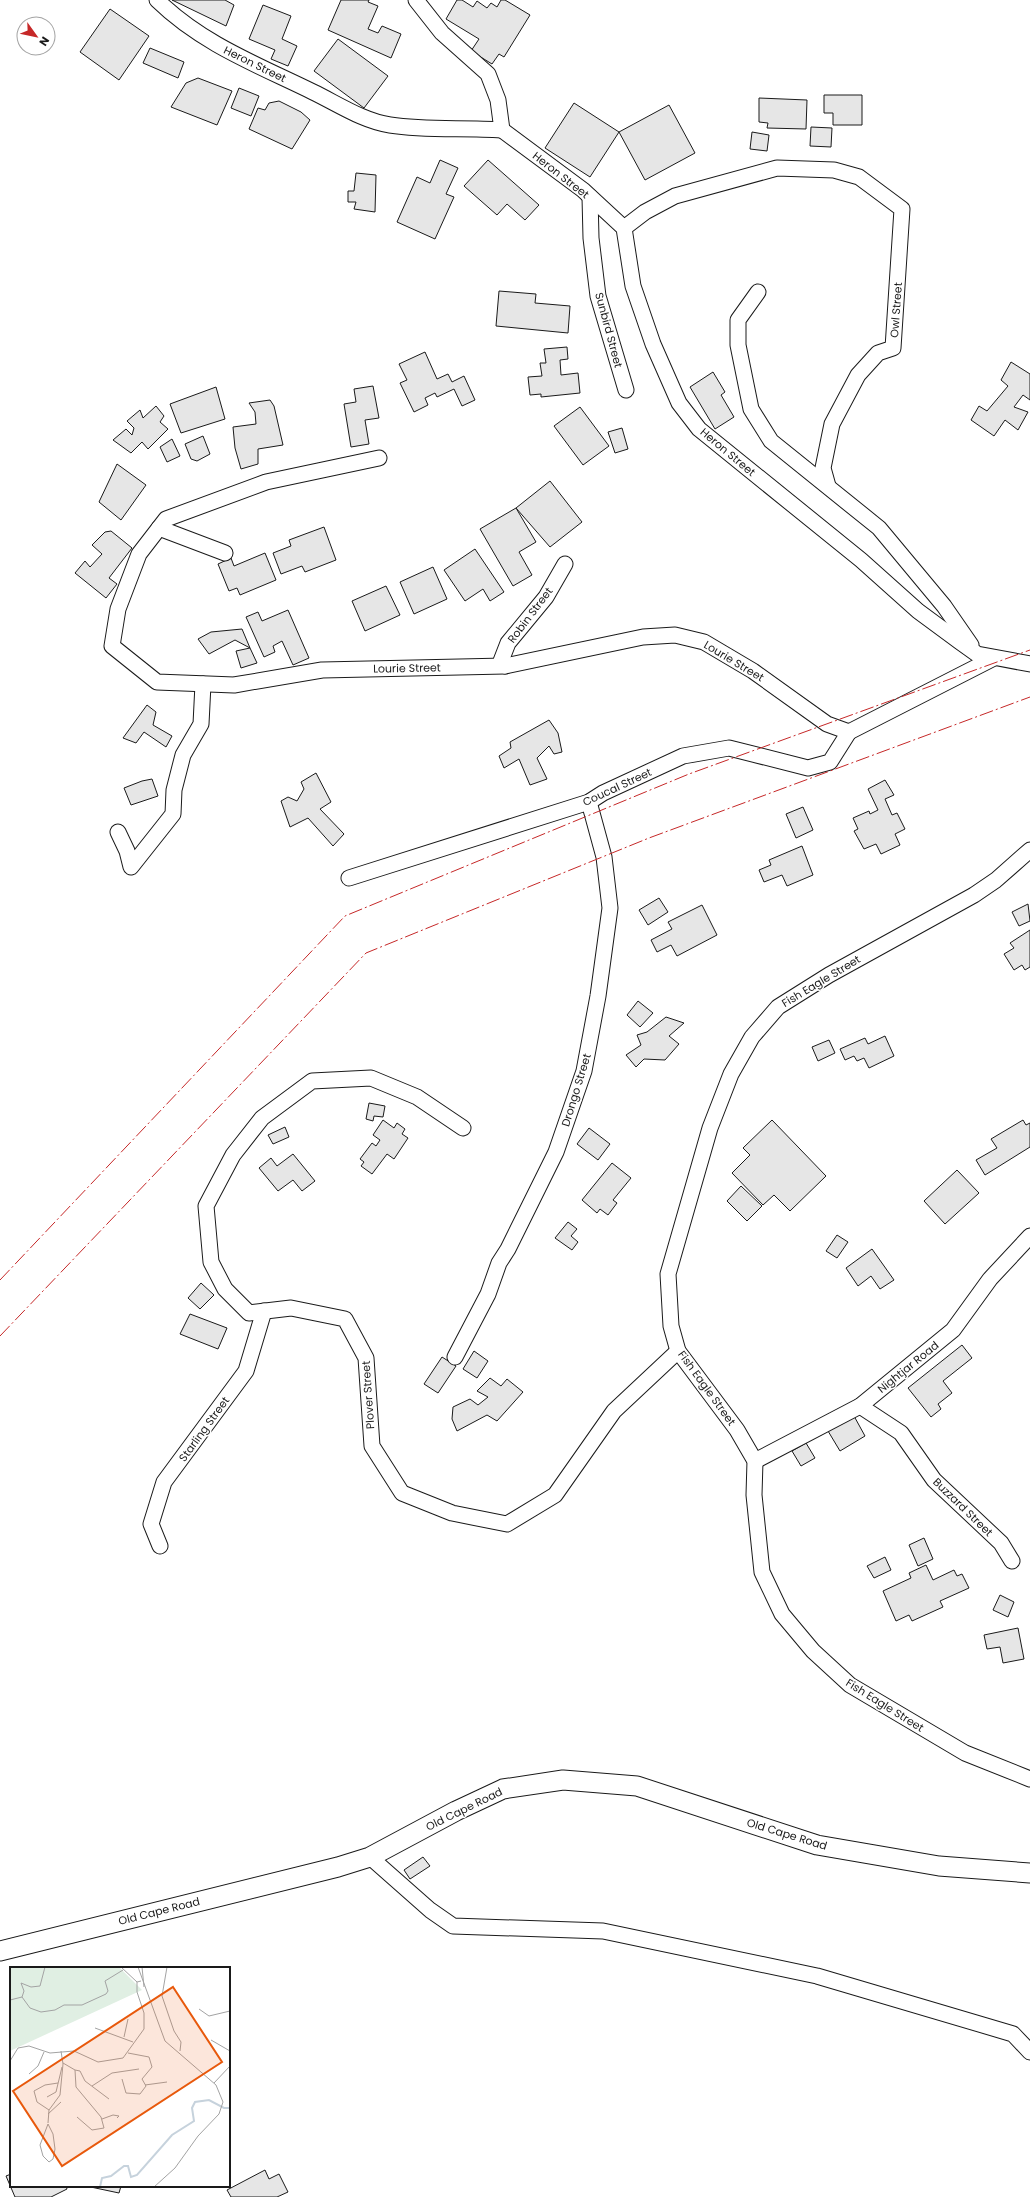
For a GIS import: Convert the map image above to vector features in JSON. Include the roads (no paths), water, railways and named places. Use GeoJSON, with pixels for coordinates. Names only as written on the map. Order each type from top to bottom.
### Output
{"type":"FeatureCollection","features":[{"type":"Feature","properties":{"kind":"street","name":"Heron Street"},"geometry":{"type":"LineString","coordinates":[[158,0],[170,12],[214,44],[372,121],[407,127],[502,130],[590,197],[624,228],[633,286],[653,344],[679,403],[699,429],[855,555],[918,610],[977,654],[994,658]]}},
{"type":"Feature","properties":{"kind":"street"},"geometry":{"type":"LineString","coordinates":[[416,0],[442,33],[488,74],[498,100],[502,130]]}},
{"type":"Feature","properties":{"kind":"street","name":"Owl Street"},"geometry":{"type":"LineString","coordinates":[[624,228],[645,212],[675,196],[777,168],[834,170],[859,178],[902,209],[893,348],[878,353],[858,375],[832,424],[823,468],[828,486]]}},
{"type":"Feature","properties":{"kind":"street","name":"Sunbird Street"},"geometry":{"type":"LineString","coordinates":[[590,197],[591,238],[598,296],[626,390]]}},
{"type":"Feature","properties":{"kind":"street"},"geometry":{"type":"LineString","coordinates":[[758,292],[738,320],[738,345],[751,409],[771,441],[879,528],[944,606],[977,654]]}},
{"type":"Feature","properties":{"kind":"street","name":"Lourie Street"},"geometry":{"type":"LineString","coordinates":[[379,458],[266,482],[166,519],[139,554],[118,609],[112,646],[158,682],[234,685],[322,670],[505,666],[644,637],[674,635],[704,642],[753,671],[827,724],[849,732]]}},
{"type":"Feature","properties":{"kind":"street"},"geometry":{"type":"LineString","coordinates":[[159,528],[225,553]]}},
{"type":"Feature","properties":{"kind":"street","name":"Robin Street"},"geometry":{"type":"LineString","coordinates":[[505,666],[502,661],[508,643],[546,596],[565,564]]}},
{"type":"Feature","properties":{"kind":"street"},"geometry":{"type":"LineString","coordinates":[[849,732],[994,658],[1030,664]]}},
{"type":"Feature","properties":{"kind":"street"},"geometry":{"type":"LineString","coordinates":[[118,832],[127,851],[131,867],[173,814],[174,790],[183,755],[201,724],[202,684]]}},
{"type":"Feature","properties":{"kind":"street","name":"Coucal Street"},"geometry":{"type":"LineString","coordinates":[[349,878],[590,802],[603,793],[683,756],[729,748],[808,768],[830,762],[849,732]]}},
{"type":"Feature","properties":{"kind":"street","name":"Drongo Street"},"geometry":{"type":"LineString","coordinates":[[455,1357],[488,1294],[499,1263],[508,1250],[556,1152],[584,1071],[598,996],[610,908],[604,857],[590,802]]}},
{"type":"Feature","properties":{"kind":"street","name":"Fish Eagle Street"},"geometry":{"type":"LineString","coordinates":[[1030,850],[996,880],[974,895],[829,975],[778,1007],[752,1037],[731,1074],[710,1128],[668,1274],[671,1326],[678,1351],[738,1430],[755,1460],[754,1495],[762,1572],[782,1614],[813,1650],[850,1685],[922,1729],[965,1753],[1030,1778]]}},
{"type":"Feature","properties":{"kind":"street","name":"Plover Street"},"geometry":{"type":"LineString","coordinates":[[463,1128],[417,1097],[371,1078],[312,1081],[262,1118],[233,1155],[206,1206],[211,1262],[225,1289],[249,1314],[291,1308],[346,1319],[366,1358],[372,1446],[402,1493],[452,1514],[507,1524],[555,1494],[614,1411],[678,1351]]}},
{"type":"Feature","properties":{"kind":"street","name":"Nightjar Road"},"geometry":{"type":"LineString","coordinates":[[755,1460],[860,1406],[953,1330],[990,1279],[1030,1236]]}},
{"type":"Feature","properties":{"kind":"street","name":"Starling Street"},"geometry":{"type":"LineString","coordinates":[[160,1546],[151,1524],[164,1482],[246,1371],[264,1311]]}},
{"type":"Feature","properties":{"kind":"street","name":"Buzzard Street"},"geometry":{"type":"LineString","coordinates":[[860,1406],[901,1433],[934,1480],[1001,1544],[1012,1561]]}},
{"type":"Feature","properties":{"kind":"street","name":"Old Cape Road"},"geometry":{"type":"LineString","coordinates":[[0,1951],[338,1867],[370,1857],[456,1810],[503,1789],[563,1780],[637,1786],[817,1845],[939,1866],[1030,1873]]}},
{"type":"Feature","properties":{"kind":"street"},"geometry":{"type":"LineString","coordinates":[[370,1857],[430,1910],[453,1926],[603,1931],[817,1976],[1013,2034],[1030,2052]]}}]}
